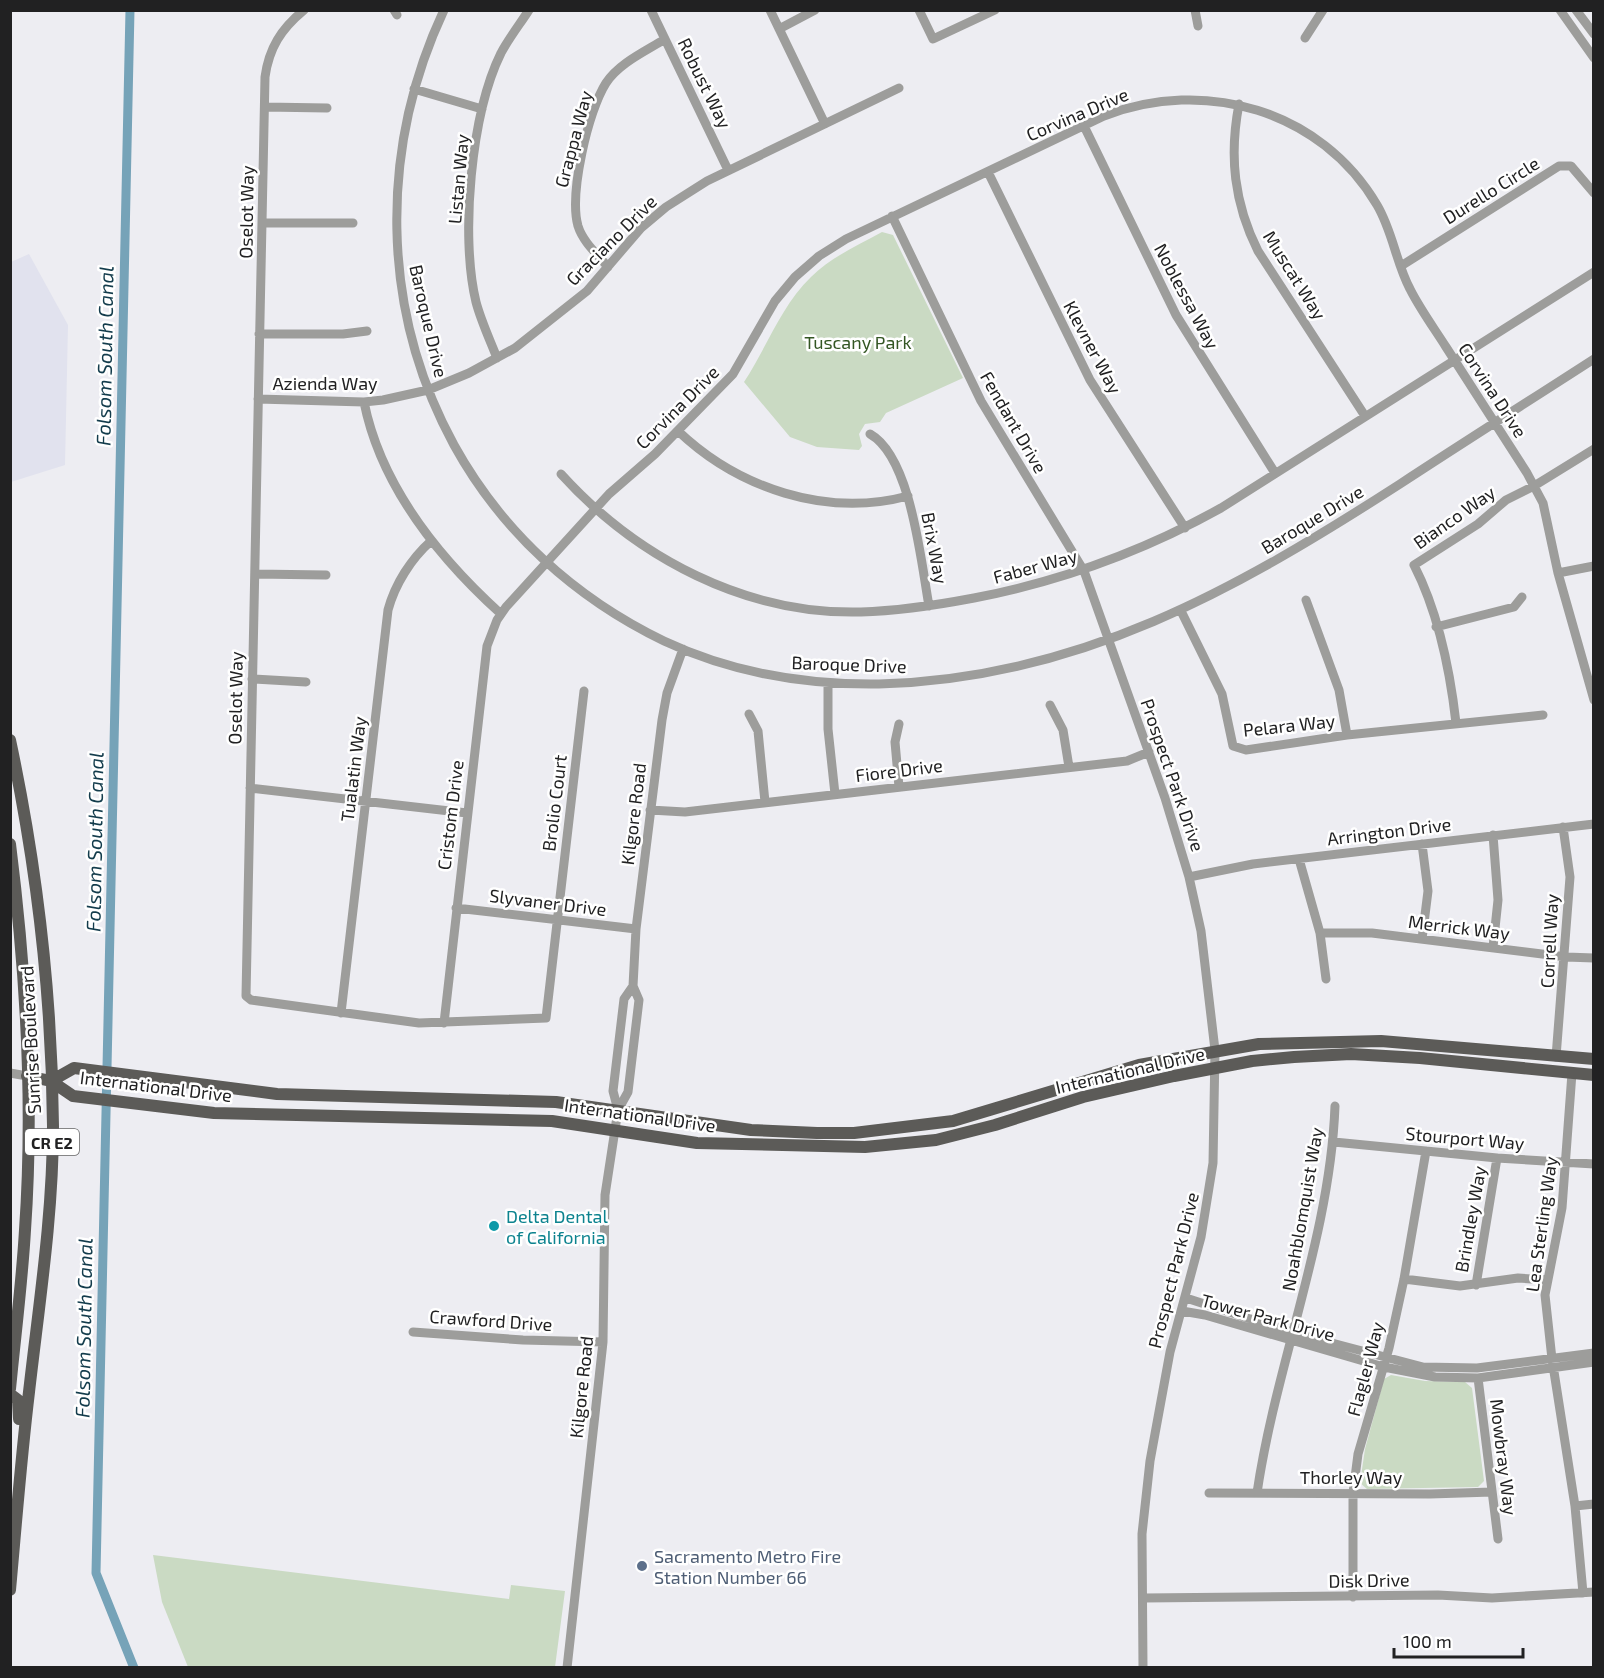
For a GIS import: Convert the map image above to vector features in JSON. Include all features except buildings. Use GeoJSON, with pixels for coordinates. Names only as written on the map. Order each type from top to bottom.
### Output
{"type":"FeatureCollection","features":[{"type":"Feature","properties":{"kind":"main road","name":"Sunrise Boulevard"},"geometry":{"type":"LineString","coordinates":[[10,740],[44,948],[50,1016],[53,1126],[48,1232],[10,1590]]}},
{"type":"Feature","properties":{"kind":"main road","name":"Sunrise Boulevard"},"geometry":{"type":"LineString","coordinates":[[10,844],[25,987],[27,1076],[26,1228],[10,1389]]}},
{"type":"Feature","properties":{"kind":"main road","name":"International Drive"},"geometry":{"type":"LineString","coordinates":[[1593,1059],[1427,1044],[1351,1040],[1293,1042],[1215,1050],[1095,1077],[979,1115],[911,1127],[854,1133],[785,1133],[618,1110],[526,1101],[277,1094],[74,1068],[51,1081],[73,1096],[149,1106],[291,1116],[552,1121],[697,1143],[837,1147],[936,1140],[995,1125],[1083,1097],[1252,1061],[1351,1054],[1593,1076]]}},
{"type":"Feature","properties":{"kind":"main road"},"geometry":{"type":"LineString","coordinates":[[27,1076],[51,1081]]}},
{"type":"Feature","properties":{"kind":"main road"},"geometry":{"type":"LineString","coordinates":[[902,1143],[922,1133],[965,1125],[979,1115]]}},
{"type":"Feature","properties":{"kind":"main road"},"geometry":{"type":"LineString","coordinates":[[837,1147],[894,1137],[909,1131],[911,1127]]}},
{"type":"Feature","properties":{"kind":"main road"},"geometry":{"type":"LineString","coordinates":[[10,1394],[20,1406],[18,1425],[24,1443]]}},
{"type":"Feature","properties":{"kind":"street","name":"Oselot Way"},"geometry":{"type":"LineString","coordinates":[[304,10],[284,28],[271,49],[265,77],[246,996],[251,1000],[386,1020],[444,1023],[546,1018],[558,919]]}},
{"type":"Feature","properties":{"kind":"street","name":"Baroque Drive"},"geometry":{"type":"LineString","coordinates":[[444,10],[414,89],[403,133],[396,228],[400,284],[428,390],[466,469],[507,523],[546,563],[615,614],[683,649],[760,674],[828,683],[903,683],[978,675],[1037,663],[1109,641],[1181,611],[1299,548],[1593,359]]}},
{"type":"Feature","properties":{"kind":"street","name":"Listan Way"},"geometry":{"type":"LineString","coordinates":[[497,358],[476,302],[469,237],[470,199],[482,109],[501,53],[529,10]]}},
{"type":"Feature","properties":{"kind":"street","name":"Robust Way"},"geometry":{"type":"LineString","coordinates":[[651,10],[728,170]]}},
{"type":"Feature","properties":{"kind":"street"},"geometry":{"type":"LineString","coordinates":[[770,10],[825,124]]}},
{"type":"Feature","properties":{"kind":"street"},"geometry":{"type":"LineString","coordinates":[[779,28],[815,10]]}},
{"type":"Feature","properties":{"kind":"street"},"geometry":{"type":"LineString","coordinates":[[919,10],[933,39],[995,10]]}},
{"type":"Feature","properties":{"kind":"street"},"geometry":{"type":"LineString","coordinates":[[1195,10],[1198,26]]}},
{"type":"Feature","properties":{"kind":"street"},"geometry":{"type":"LineString","coordinates":[[1305,38],[1323,10]]}},
{"type":"Feature","properties":{"kind":"street"},"geometry":{"type":"LineString","coordinates":[[1560,10],[1593,58]]}},
{"type":"Feature","properties":{"kind":"street"},"geometry":{"type":"LineString","coordinates":[[1576,10],[1593,34]]}},
{"type":"Feature","properties":{"kind":"street","name":"Grappa Way"},"geometry":{"type":"LineString","coordinates":[[608,267],[582,237],[578,224],[574,200],[580,165],[596,104],[607,82],[622,66],[665,39]]}},
{"type":"Feature","properties":{"kind":"street","name":"Graciano Drive"},"geometry":{"type":"LineString","coordinates":[[428,390],[515,348],[587,291],[641,228],[666,207],[728,170],[899,88]]}},
{"type":"Feature","properties":{"kind":"street"},"geometry":{"type":"LineString","coordinates":[[414,89],[482,109]]}},
{"type":"Feature","properties":{"kind":"street","name":"Corvina Drive"},"geometry":{"type":"LineString","coordinates":[[501,614],[622,481],[678,431],[733,374],[775,301],[795,277],[832,247],[892,216],[1119,110],[1167,100],[1207,99],[1239,104],[1269,114],[1305,131],[1343,162],[1378,206],[1392,235],[1410,290],[1495,422],[1543,503],[1558,573],[1593,700]]}},
{"type":"Feature","properties":{"kind":"street","name":"Muscat Way"},"geometry":{"type":"LineString","coordinates":[[1239,104],[1233,146],[1233,166],[1245,223],[1258,251],[1365,416]]}},
{"type":"Feature","properties":{"kind":"street"},"geometry":{"type":"LineString","coordinates":[[265,107],[327,108]]}},
{"type":"Feature","properties":{"kind":"street","name":"Noblessa Way"},"geometry":{"type":"LineString","coordinates":[[1084,126],[1176,315],[1275,473]]}},
{"type":"Feature","properties":{"kind":"street","name":"Durello Circle"},"geometry":{"type":"LineString","coordinates":[[1401,266],[1559,166],[1571,166],[1593,193]]}},
{"type":"Feature","properties":{"kind":"street","name":"Klevner Way"},"geometry":{"type":"LineString","coordinates":[[988,172],[1090,380],[1185,528]]}},
{"type":"Feature","properties":{"kind":"street","name":"Fendant Drive"},"geometry":{"type":"LineString","coordinates":[[892,216],[981,401],[1083,571],[1109,641]]}},
{"type":"Feature","properties":{"kind":"street"},"geometry":{"type":"LineString","coordinates":[[262,223],[353,223]]}},
{"type":"Feature","properties":{"kind":"street"},"geometry":{"type":"LineString","coordinates":[[1454,358],[1593,272]]}},
{"type":"Feature","properties":{"kind":"street"},"geometry":{"type":"LineString","coordinates":[[259,334],[343,334],[367,331]]}},
{"type":"Feature","properties":{"kind":"street","name":"Faber Way"},"geometry":{"type":"LineString","coordinates":[[561,474],[595,509],[626,535],[670,563],[709,582],[750,596],[792,606],[848,612],[929,606],[1003,592],[1083,571],[1185,528],[1454,358]]}},
{"type":"Feature","properties":{"kind":"street","name":"Azienda Way"},"geometry":{"type":"LineString","coordinates":[[258,399],[364,402],[428,390]]}},
{"type":"Feature","properties":{"kind":"street"},"geometry":{"type":"LineString","coordinates":[[364,402],[371,435],[403,500],[431,542],[460,576],[501,614]]}},
{"type":"Feature","properties":{"kind":"street"},"geometry":{"type":"LineString","coordinates":[[678,431],[725,468],[779,492],[837,501],[881,502],[908,496]]}},
{"type":"Feature","properties":{"kind":"street","name":"Brix Way"},"geometry":{"type":"LineString","coordinates":[[870,434],[879,439],[894,463],[908,496],[929,606]]}},
{"type":"Feature","properties":{"kind":"street","name":"Bianco Way"},"geometry":{"type":"LineString","coordinates":[[1456,723],[1451,686],[1429,598],[1414,565],[1478,524],[1506,500],[1534,486],[1593,449]]}},
{"type":"Feature","properties":{"kind":"street","name":"Tualatin Way"},"geometry":{"type":"LineString","coordinates":[[340,1013],[388,610],[396,587],[417,556],[431,542]]}},
{"type":"Feature","properties":{"kind":"street"},"geometry":{"type":"LineString","coordinates":[[1558,573],[1593,566]]}},
{"type":"Feature","properties":{"kind":"street"},"geometry":{"type":"LineString","coordinates":[[255,574],[326,575]]}},
{"type":"Feature","properties":{"kind":"street"},"geometry":{"type":"LineString","coordinates":[[1436,627],[1514,607],[1522,597]]}},
{"type":"Feature","properties":{"kind":"street"},"geometry":{"type":"LineString","coordinates":[[1306,600],[1339,690],[1347,735]]}},
{"type":"Feature","properties":{"kind":"street","name":"Pelara Way"},"geometry":{"type":"LineString","coordinates":[[1181,611],[1222,694],[1233,746],[1246,750],[1347,735],[1543,715]]}},
{"type":"Feature","properties":{"kind":"street","name":"Cristom Drive"},"geometry":{"type":"LineString","coordinates":[[444,1023],[487,646],[501,614]]}},
{"type":"Feature","properties":{"kind":"street","name":"Prospect Park Drive"},"geometry":{"type":"LineString","coordinates":[[1109,641],[1149,752],[1189,877],[1206,960],[1216,1068],[1215,1125],[1208,1200],[1186,1298],[1170,1352],[1150,1461],[1142,1534],[1143,1668]]}},
{"type":"Feature","properties":{"kind":"street","name":"Kilgore Road"},"geometry":{"type":"LineString","coordinates":[[618,1110],[628,1092],[639,1000],[633,986],[636,928],[662,720],[667,693],[683,649]]}},
{"type":"Feature","properties":{"kind":"street"},"geometry":{"type":"LineString","coordinates":[[252,679],[306,682]]}},
{"type":"Feature","properties":{"kind":"street"},"geometry":{"type":"LineString","coordinates":[[828,683],[828,729],[835,794]]}},
{"type":"Feature","properties":{"kind":"street","name":"Brolio Court"},"geometry":{"type":"LineString","coordinates":[[558,919],[584,691]]}},
{"type":"Feature","properties":{"kind":"street"},"geometry":{"type":"LineString","coordinates":[[1050,705],[1063,730],[1069,767]]}},
{"type":"Feature","properties":{"kind":"street"},"geometry":{"type":"LineString","coordinates":[[749,714],[758,732],[765,802]]}},
{"type":"Feature","properties":{"kind":"street"},"geometry":{"type":"LineString","coordinates":[[899,724],[895,742],[899,787]]}},
{"type":"Feature","properties":{"kind":"street","name":"Fiore Drive"},"geometry":{"type":"LineString","coordinates":[[650,810],[685,812],[1127,760],[1149,752]]}},
{"type":"Feature","properties":{"kind":"street"},"geometry":{"type":"LineString","coordinates":[[250,788],[467,813]]}},
{"type":"Feature","properties":{"kind":"street","name":"Arrington Drive"},"geometry":{"type":"LineString","coordinates":[[1189,877],[1253,864],[1593,824]]}},
{"type":"Feature","properties":{"kind":"street","name":"Correll Way"},"geometry":{"type":"LineString","coordinates":[[1556,1057],[1566,957],[1570,877],[1563,827]]}},
{"type":"Feature","properties":{"kind":"street"},"geometry":{"type":"LineString","coordinates":[[1493,835],[1498,900],[1493,947]]}},
{"type":"Feature","properties":{"kind":"street"},"geometry":{"type":"LineString","coordinates":[[1422,844],[1428,891],[1422,939]]}},
{"type":"Feature","properties":{"kind":"street"},"geometry":{"type":"LineString","coordinates":[[1299,858],[1320,933],[1326,979]]}},
{"type":"Feature","properties":{"kind":"street","name":"Slyvaner Drive"},"geometry":{"type":"LineString","coordinates":[[456,908],[636,928]]}},
{"type":"Feature","properties":{"kind":"street","name":"Merrick Way"},"geometry":{"type":"LineString","coordinates":[[1320,933],[1372,933],[1566,957],[1593,958]]}},
{"type":"Feature","properties":{"kind":"street","name":"Kilgore Road"},"geometry":{"type":"LineString","coordinates":[[567,1668],[603,1342],[605,1195],[618,1110],[614,1091],[624,999],[633,986]]}},
{"type":"Feature","properties":{"kind":"street"},"geometry":{"type":"LineString","coordinates":[[10,1073],[27,1076]]}},
{"type":"Feature","properties":{"kind":"street","name":"Lea Sterling Way"},"geometry":{"type":"LineString","coordinates":[[1572,1073],[1562,1208],[1545,1295],[1575,1506],[1583,1593]]}},
{"type":"Feature","properties":{"kind":"street","name":"Noahblomquist Way"},"geometry":{"type":"LineString","coordinates":[[1257,1493],[1264,1446],[1293,1336],[1334,1142],[1335,1106]]}},
{"type":"Feature","properties":{"kind":"street","name":"Stourport Way"},"geometry":{"type":"LineString","coordinates":[[1334,1142],[1567,1164],[1593,1164]]}},
{"type":"Feature","properties":{"kind":"street","name":"Flagler Way"},"geometry":{"type":"LineString","coordinates":[[1353,1597],[1353,1493],[1358,1454],[1385,1362],[1404,1279],[1426,1151]]}},
{"type":"Feature","properties":{"kind":"street","name":"Brindley Way"},"geometry":{"type":"LineString","coordinates":[[1476,1285],[1497,1158]]}},
{"type":"Feature","properties":{"kind":"street"},"geometry":{"type":"LineString","coordinates":[[1404,1279],[1442,1284],[1476,1285],[1518,1278],[1547,1281]]}},
{"type":"Feature","properties":{"kind":"street","name":"Tower Park Drive"},"geometry":{"type":"LineString","coordinates":[[1186,1298],[1293,1336]]}},
{"type":"Feature","properties":{"kind":"street","name":"Tower Park Drive"},"geometry":{"type":"LineString","coordinates":[[1182,1311],[1293,1336],[1435,1377],[1478,1378],[1593,1353]]}},
{"type":"Feature","properties":{"kind":"street","name":"Crawford Drive"},"geometry":{"type":"LineString","coordinates":[[414,1332],[523,1340],[603,1342]]}},
{"type":"Feature","properties":{"kind":"street","name":"Tower Park Drive"},"geometry":{"type":"LineString","coordinates":[[1385,1362],[1462,1369],[1593,1362]]}},
{"type":"Feature","properties":{"kind":"street","name":"Mowbray Way"},"geometry":{"type":"LineString","coordinates":[[1478,1378],[1498,1539]]}},
{"type":"Feature","properties":{"kind":"street","name":"Thorley Way"},"geometry":{"type":"LineString","coordinates":[[1209,1493],[1492,1492]]}},
{"type":"Feature","properties":{"kind":"street"},"geometry":{"type":"LineString","coordinates":[[1575,1506],[1593,1504]]}},
{"type":"Feature","properties":{"kind":"street","name":"Disk Drive"},"geometry":{"type":"LineString","coordinates":[[1144,1598],[1438,1595],[1533,1597],[1593,1592]]}},
{"type":"Feature","properties":{"kind":"shaded area"},"geometry":{"type":"Polygon","coordinates":[[[29,254],[68,325],[65,465],[11,482],[11,262],[29,254]]]}},
{"type":"Feature","properties":{"kind":"green space","name":"Tuscany Park"},"geometry":{"type":"Polygon","coordinates":[[[882,232],[893,235],[963,378],[886,413],[880,422],[865,424],[859,434],[862,446],[859,450],[817,447],[790,437],[744,382],[800,288],[827,264],[882,232]]]}},
{"type":"Feature","properties":{"kind":"green space"},"geometry":{"type":"Polygon","coordinates":[[[1391,1375],[1425,1381],[1465,1382],[1472,1388],[1484,1481],[1478,1487],[1367,1489],[1360,1483],[1365,1449],[1384,1379],[1391,1375]]]}},
{"type":"Feature","properties":{"kind":"green space"},"geometry":{"type":"Polygon","coordinates":[[[153,1555],[509,1599],[511,1585],[565,1591],[555,1667],[188,1667],[162,1602],[153,1555]]]}},
{"type":"Feature","properties":{"kind":"waterway","name":"Folsom South Canal"},"geometry":{"type":"LineString","coordinates":[[130,10],[96,1573],[134,1668]]}},
{"type":"Feature","properties":{"kind":"place","name":"Delta Dental of California"},"geometry":{"type":"Point","coordinates":[494,1226]}},
{"type":"Feature","properties":{"kind":"place","name":"Sacramento Metro Fire Station Number 66"},"geometry":{"type":"Point","coordinates":[642,1566]}}]}
